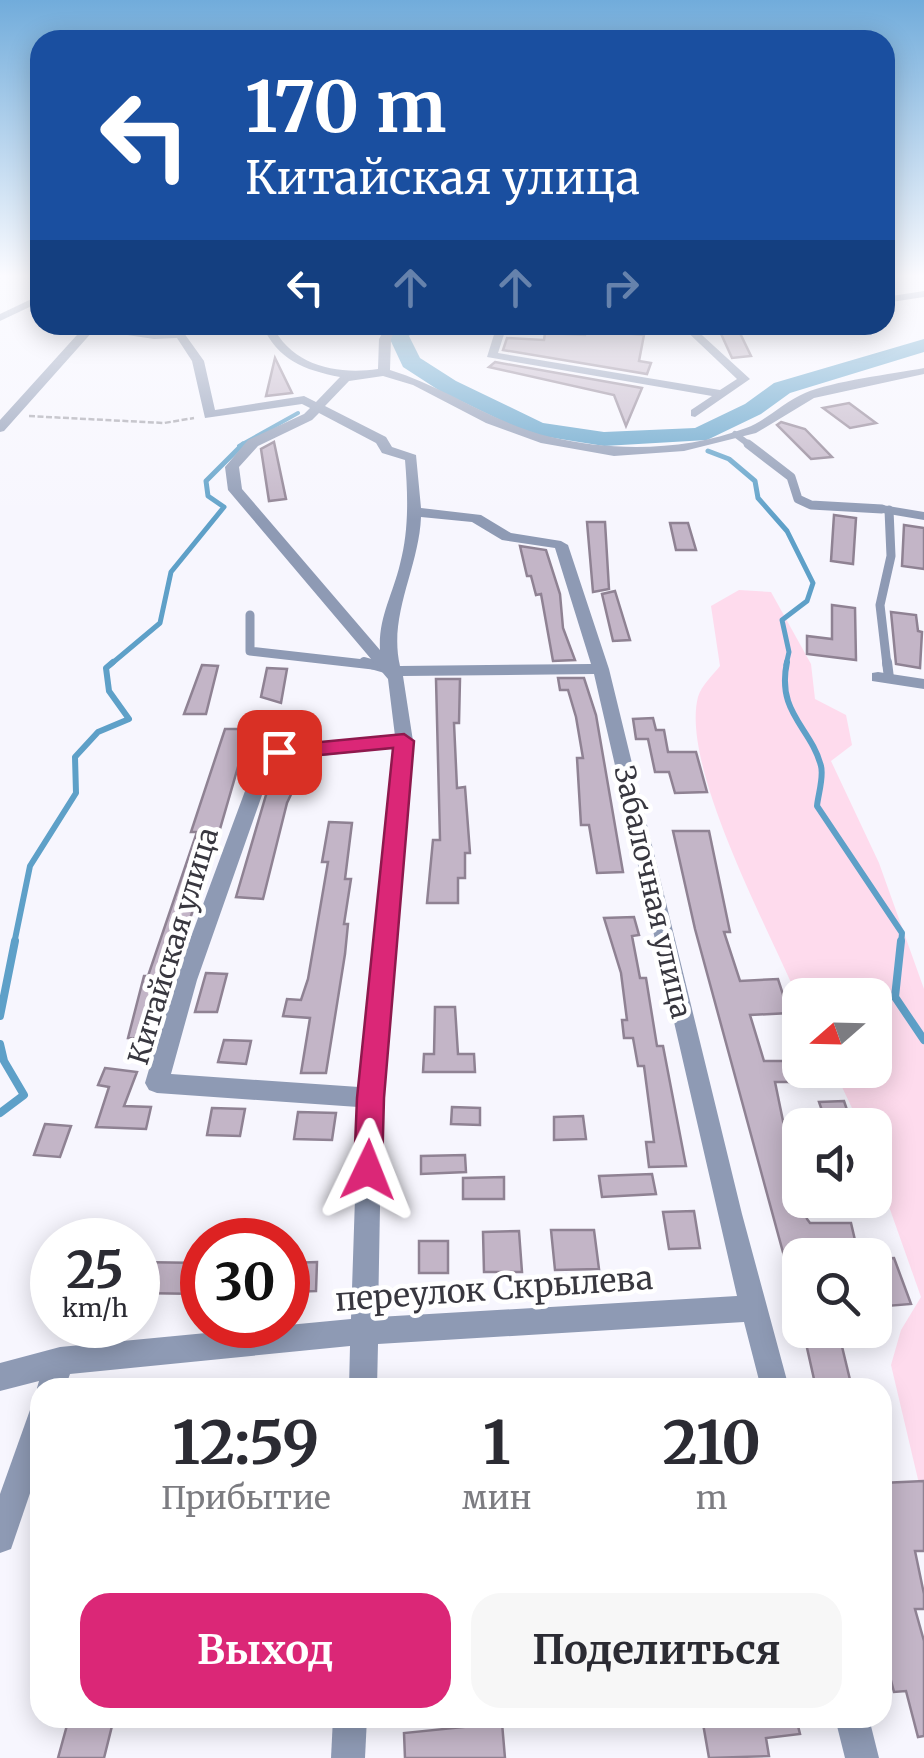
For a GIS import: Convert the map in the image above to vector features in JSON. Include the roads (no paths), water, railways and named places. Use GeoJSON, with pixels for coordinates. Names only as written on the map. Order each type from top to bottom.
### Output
{"type":"FeatureCollection","features":[{"type":"Feature","properties":{"kind":"street"},"geometry":{"type":"LineString","coordinates":[[0,428],[66,356]]}},
{"type":"Feature","properties":{"kind":"street"},"geometry":{"type":"LineString","coordinates":[[196,356],[208,415],[304,400],[314,412],[382,440],[387,450],[410,458],[417,512],[408,564],[387,619],[386,648],[404,741],[370,1098],[363,1378]]}},
{"type":"Feature","properties":{"kind":"street"},"geometry":{"type":"LineString","coordinates":[[287,356],[356,376]]}},
{"type":"Feature","properties":{"kind":"street"},"geometry":{"type":"LineString","coordinates":[[384,356],[384,372]]}},
{"type":"Feature","properties":{"kind":"street"},"geometry":{"type":"LineString","coordinates":[[491,356],[720,394]]}},
{"type":"Feature","properties":{"kind":"street"},"geometry":{"type":"LineString","coordinates":[[695,412],[744,378],[720,356]]}},
{"type":"Feature","properties":{"kind":"street"},"geometry":{"type":"LineString","coordinates":[[601,669],[393,672],[235,490],[232,467],[237,457],[252,444],[314,412],[345,380],[384,372],[418,382],[490,420],[546,440],[614,452],[684,447],[752,430],[810,395],[924,371]]}},
{"type":"Feature","properties":{"kind":"street"},"geometry":{"type":"LineString","coordinates":[[886,510],[924,516]]}},
{"type":"Feature","properties":{"kind":"street","name":"Забалочная улица"},"geometry":{"type":"LineString","coordinates":[[417,512],[476,518],[507,537],[561,545],[601,669],[729,1214],[773,1378]]}},
{"type":"Feature","properties":{"kind":"street"},"geometry":{"type":"LineString","coordinates":[[884,678],[924,684]]}},
{"type":"Feature","properties":{"kind":"street","name":"Китайская улица"},"geometry":{"type":"LineString","coordinates":[[370,1098],[157,1083],[186,980],[267,756],[404,741]]}},
{"type":"Feature","properties":{"kind":"street","name":"переулок Скрылева"},"geometry":{"type":"LineString","coordinates":[[0,1377],[55,1374],[365,1331],[756,1308]]}},
{"type":"Feature","properties":{"kind":"street"},"geometry":{"type":"LineString","coordinates":[[0,1538],[30,1450]]}},
{"type":"Feature","properties":{"kind":"street"},"geometry":{"type":"LineString","coordinates":[[348,1758],[350,1728]]}},
{"type":"Feature","properties":{"kind":"street"},"geometry":{"type":"LineString","coordinates":[[854,1728],[862,1758]]}},
{"type":"Feature","properties":{"kind":"lane"},"geometry":{"type":"LineString","coordinates":[[735,434],[791,478],[798,499],[810,506],[886,510],[891,556],[880,606],[884,678]]}},
{"type":"Feature","properties":{"kind":"lane"},"geometry":{"type":"LineString","coordinates":[[250,615],[250,651],[354,659],[393,672]]}},
{"type":"Feature","properties":{"kind":"waterway"},"geometry":{"type":"LineString","coordinates":[[408,356],[411,362],[448,386],[537,429],[604,439],[699,435],[753,409],[782,388],[888,356]]}},
{"type":"Feature","properties":{"kind":"waterway"},"geometry":{"type":"LineString","coordinates":[[239,446],[298,413]]}},
{"type":"Feature","properties":{"kind":"waterway"},"geometry":{"type":"LineString","coordinates":[[110,665],[160,623],[171,572],[224,507],[208,496],[206,481],[243,444]]}},
{"type":"Feature","properties":{"kind":"waterway"},"geometry":{"type":"LineString","coordinates":[[708,451],[729,459],[755,481],[758,498],[787,531],[813,583],[807,601],[782,620],[789,652],[786,665]]}},
{"type":"Feature","properties":{"kind":"waterway"},"geometry":{"type":"LineString","coordinates":[[14,944],[30,866],[76,793],[75,757],[98,732],[129,719],[109,691],[106,668],[113,662]]}},
{"type":"Feature","properties":{"kind":"waterway"},"geometry":{"type":"LineString","coordinates":[[787,662],[785,680],[790,707],[821,766],[817,806],[902,933],[901,944]]}},
{"type":"Feature","properties":{"kind":"waterway"},"geometry":{"type":"LineString","coordinates":[[0,1016],[15,941]]}},
{"type":"Feature","properties":{"kind":"waterway"},"geometry":{"type":"LineString","coordinates":[[901,941],[895,997],[924,1040]]}},
{"type":"Feature","properties":{"kind":"waterway"},"geometry":{"type":"LineString","coordinates":[[0,1044],[4,1061],[24,1095],[0,1113]]}}]}
